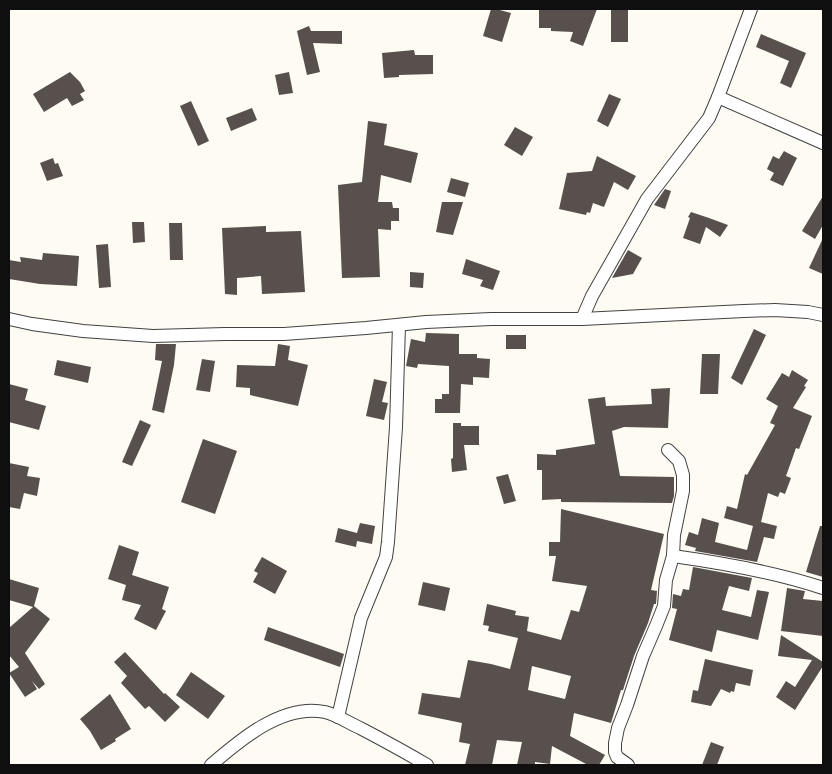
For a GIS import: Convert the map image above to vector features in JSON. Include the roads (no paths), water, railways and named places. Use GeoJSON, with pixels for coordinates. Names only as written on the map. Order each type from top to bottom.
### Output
{"type":"FeatureCollection","features":[{"type":"Feature","properties":{"kind":"street"},"geometry":{"type":"LineString","coordinates":[[582,319],[592,296],[647,199],[708,118],[718,97],[751,9]]}},
{"type":"Feature","properties":{"kind":"street"},"geometry":{"type":"LineString","coordinates":[[718,97],[823,143]]}},
{"type":"Feature","properties":{"kind":"street"},"geometry":{"type":"LineString","coordinates":[[9,319],[83,331],[152,336],[284,334],[426,322],[490,319],[582,319],[767,310],[808,312],[823,315]]}},
{"type":"Feature","properties":{"kind":"street"},"geometry":{"type":"LineString","coordinates":[[338,717],[361,618],[386,557],[396,427],[399,325]]}},
{"type":"Feature","properties":{"kind":"street"},"geometry":{"type":"LineString","coordinates":[[628,765],[617,757],[615,743],[618,728],[643,656],[664,606],[666,580],[673,556],[674,535],[682,491],[683,474],[679,461],[668,450]]}},
{"type":"Feature","properties":{"kind":"street"},"geometry":{"type":"LineString","coordinates":[[673,556],[716,562],[823,588]]}},
{"type":"Feature","properties":{"kind":"street"},"geometry":{"type":"LineString","coordinates":[[211,765],[244,737],[270,722],[289,714],[307,711],[325,712],[338,717],[427,765]]}}]}
